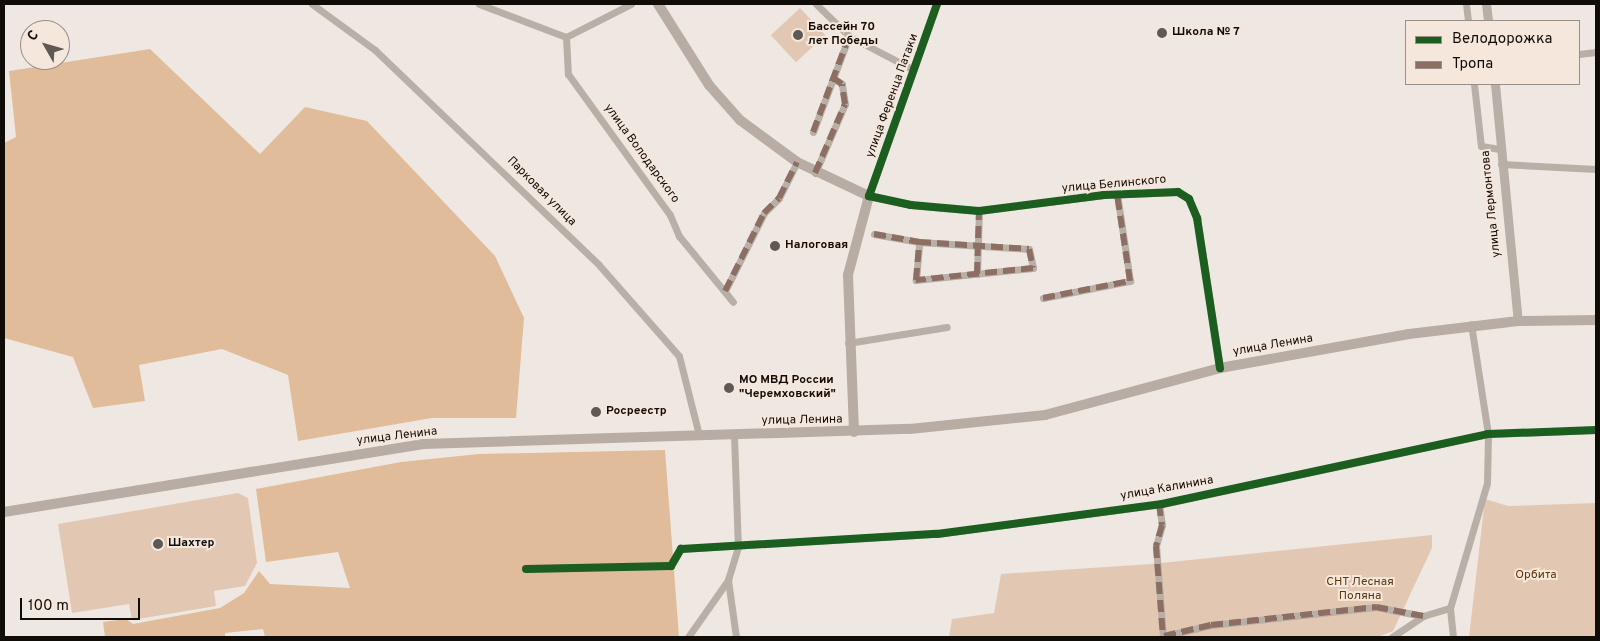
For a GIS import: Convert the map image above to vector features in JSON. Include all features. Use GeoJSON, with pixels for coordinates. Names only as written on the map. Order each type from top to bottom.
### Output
{"type":"FeatureCollection","features":[{"type":"Feature","properties":{"kind":"main road","name":"улица Белинского"},"geometry":{"type":"LineString","coordinates":[[658,4],[719,97],[740,120],[797,162],[869,196]]}},
{"type":"Feature","properties":{"kind":"main road","name":"улица Ференца Патаки"},"geometry":{"type":"LineString","coordinates":[[854,432],[848,343],[848,275],[869,196]]}},
{"type":"Feature","properties":{"kind":"main road","name":"улица Ленина"},"geometry":{"type":"LineString","coordinates":[[4,512],[424,444],[854,432],[1046,415],[1220,368],[1471,324],[1596,320]]}},
{"type":"Feature","properties":{"kind":"street","name":"Парковая улица"},"geometry":{"type":"LineString","coordinates":[[312,4],[375,50],[599,265],[679,356],[699,435]]}},
{"type":"Feature","properties":{"kind":"street"},"geometry":{"type":"LineString","coordinates":[[479,4],[566,37],[631,4]]}},
{"type":"Feature","properties":{"kind":"street"},"geometry":{"type":"LineString","coordinates":[[816,4],[849,36],[914,70]]}},
{"type":"Feature","properties":{"kind":"street","name":"улица Ференца Патаки"},"geometry":{"type":"LineString","coordinates":[[869,196],[937,4]]}},
{"type":"Feature","properties":{"kind":"street"},"geometry":{"type":"LineString","coordinates":[[1466,4],[1468,20]]}},
{"type":"Feature","properties":{"kind":"street"},"geometry":{"type":"LineString","coordinates":[[1486,4],[1488,20]]}},
{"type":"Feature","properties":{"kind":"street"},"geometry":{"type":"LineString","coordinates":[[813,132],[849,36]]}},
{"type":"Feature","properties":{"kind":"street","name":"улица Володарского"},"geometry":{"type":"LineString","coordinates":[[566,37],[568,74],[670,214],[679,236],[733,302]]}},
{"type":"Feature","properties":{"kind":"street"},"geometry":{"type":"LineString","coordinates":[[1580,54],[1596,52]]}},
{"type":"Feature","properties":{"kind":"street"},"geometry":{"type":"LineString","coordinates":[[816,172],[845,104],[842,84],[832,78]]}},
{"type":"Feature","properties":{"kind":"street"},"geometry":{"type":"LineString","coordinates":[[1474,85],[1482,146],[1500,148]]}},
{"type":"Feature","properties":{"kind":"street","name":"улица Лермонтова"},"geometry":{"type":"LineString","coordinates":[[1494,85],[1518,321]]}},
{"type":"Feature","properties":{"kind":"street"},"geometry":{"type":"LineString","coordinates":[[725,292],[764,213],[779,198],[797,162]]}},
{"type":"Feature","properties":{"kind":"street"},"geometry":{"type":"LineString","coordinates":[[1501,164],[1596,169]]}},
{"type":"Feature","properties":{"kind":"street","name":"улица Белинского"},"geometry":{"type":"LineString","coordinates":[[869,196],[911,205],[979,212],[1117,194],[1164,190],[1189,199],[1197,218],[1220,368]]}},
{"type":"Feature","properties":{"kind":"street","name":"улица Белинского"},"geometry":{"type":"LineString","coordinates":[[1043,298],[1130,281],[1117,194]]}},
{"type":"Feature","properties":{"kind":"street"},"geometry":{"type":"LineString","coordinates":[[977,274],[979,212]]}},
{"type":"Feature","properties":{"kind":"street"},"geometry":{"type":"LineString","coordinates":[[874,234],[920,242],[1030,249],[1033,268],[916,280],[920,242]]}},
{"type":"Feature","properties":{"kind":"street"},"geometry":{"type":"LineString","coordinates":[[1452,637],[1450,608],[1487,483],[1488,434],[1471,324]]}},
{"type":"Feature","properties":{"kind":"street"},"geometry":{"type":"LineString","coordinates":[[848,343],[947,327]]}},
{"type":"Feature","properties":{"kind":"street","name":"улица Калинина"},"geometry":{"type":"LineString","coordinates":[[526,569],[672,566],[681,549],[937,534],[1159,504],[1488,434],[1596,430]]}},
{"type":"Feature","properties":{"kind":"street"},"geometry":{"type":"LineString","coordinates":[[688,637],[728,580],[738,547],[734,435]]}},
{"type":"Feature","properties":{"kind":"street"},"geometry":{"type":"LineString","coordinates":[[1159,504],[1162,525],[1156,546],[1164,637],[1211,625],[1376,607],[1423,616]]}},
{"type":"Feature","properties":{"kind":"street"},"geometry":{"type":"LineString","coordinates":[[728,580],[736,637]]}},
{"type":"Feature","properties":{"kind":"street"},"geometry":{"type":"LineString","coordinates":[[1392,637],[1423,616],[1450,608]]}},
{"type":"Feature","properties":{"kind":"green space","name":"Бассейн 70 лет Победы"},"geometry":{"type":"Polygon","coordinates":[[[800,8],[825,35],[796,62],[771,35],[800,8]]]}},
{"type":"Feature","properties":{"kind":"green space","name":"Шахтер"},"geometry":{"type":"Polygon","coordinates":[[[238,493],[248,498],[257,563],[245,586],[214,591],[216,606],[132,620],[129,604],[72,613],[58,524],[238,493]]]}},
{"type":"Feature","properties":{"kind":"green space","name":"Орбита"},"geometry":{"type":"Polygon","coordinates":[[[1485,499],[1508,506],[1596,503],[1596,637],[1469,637],[1485,499]]]}},
{"type":"Feature","properties":{"kind":"green space","name":"СНТ Лесная Поляна"},"geometry":{"type":"Polygon","coordinates":[[[1432,535],[1432,548],[1393,631],[1378,637],[949,637],[952,619],[994,613],[1001,574],[1151,564],[1432,535]]]}},
{"type":"Feature","properties":{"kind":"shaded area"},"geometry":{"type":"Polygon","coordinates":[[[150,49],[260,154],[305,107],[367,121],[495,256],[524,318],[516,418],[432,418],[298,441],[288,375],[222,349],[139,365],[145,401],[93,408],[73,357],[4,338],[4,143],[16,137],[9,71],[20,69],[70,70],[70,61],[150,49]]]}},
{"type":"Feature","properties":{"kind":"shaded area"},"geometry":{"type":"Polygon","coordinates":[[[665,450],[679,637],[265,637],[263,629],[225,633],[225,637],[105,637],[103,622],[126,619],[133,624],[220,608],[244,593],[259,571],[270,584],[350,588],[338,552],[266,562],[256,489],[401,462],[479,454],[665,450]]]}},
{"type":"Feature","properties":{"kind":"marked path"},"geometry":{"type":"LineString","coordinates":[[813,132],[849,36]]}},
{"type":"Feature","properties":{"kind":"marked path"},"geometry":{"type":"LineString","coordinates":[[815,173],[845,104],[842,84],[833,78]]}},
{"type":"Feature","properties":{"kind":"marked path"},"geometry":{"type":"LineString","coordinates":[[725,291],[764,213],[779,198],[797,162]]}},
{"type":"Feature","properties":{"kind":"marked path"},"geometry":{"type":"LineString","coordinates":[[1043,298],[1130,281],[1117,194]]}},
{"type":"Feature","properties":{"kind":"marked path"},"geometry":{"type":"LineString","coordinates":[[977,274],[979,211]]}},
{"type":"Feature","properties":{"kind":"marked path"},"geometry":{"type":"LineString","coordinates":[[874,234],[919,242],[1029,249],[1033,268],[916,280],[919,242]]}},
{"type":"Feature","properties":{"kind":"marked path"},"geometry":{"type":"LineString","coordinates":[[1159,504],[1162,525],[1156,546],[1163,637]]}},
{"type":"Feature","properties":{"kind":"marked path"},"geometry":{"type":"LineString","coordinates":[[1164,636],[1211,625],[1376,607],[1423,616]]}},
{"type":"Feature","properties":{"kind":"cycle path"},"geometry":{"type":"LineString","coordinates":[[937,4],[869,196],[911,205],[979,211],[1104,195],[1178,192],[1189,199],[1197,218],[1220,368]]}},
{"type":"Feature","properties":{"kind":"cycle path"},"geometry":{"type":"LineString","coordinates":[[526,569],[671,566],[681,549],[937,534],[1162,504],[1488,434],[1596,430]]}},
{"type":"Feature","properties":{"kind":"place","name":"Школа № 7"},"geometry":{"type":"Point","coordinates":[1162,33]}},
{"type":"Feature","properties":{"kind":"place","name":"Бассейн 70 лет Победы"},"geometry":{"type":"Point","coordinates":[798,35]}},
{"type":"Feature","properties":{"kind":"place","name":"Налоговая"},"geometry":{"type":"Point","coordinates":[775,246]}},
{"type":"Feature","properties":{"kind":"place","name":"МО МВД России \"Черемховский\""},"geometry":{"type":"Point","coordinates":[729,388]}},
{"type":"Feature","properties":{"kind":"place","name":"Росреестр"},"geometry":{"type":"Point","coordinates":[596,412]}},
{"type":"Feature","properties":{"kind":"place","name":"Шахтер"},"geometry":{"type":"Point","coordinates":[158,544]}}]}
